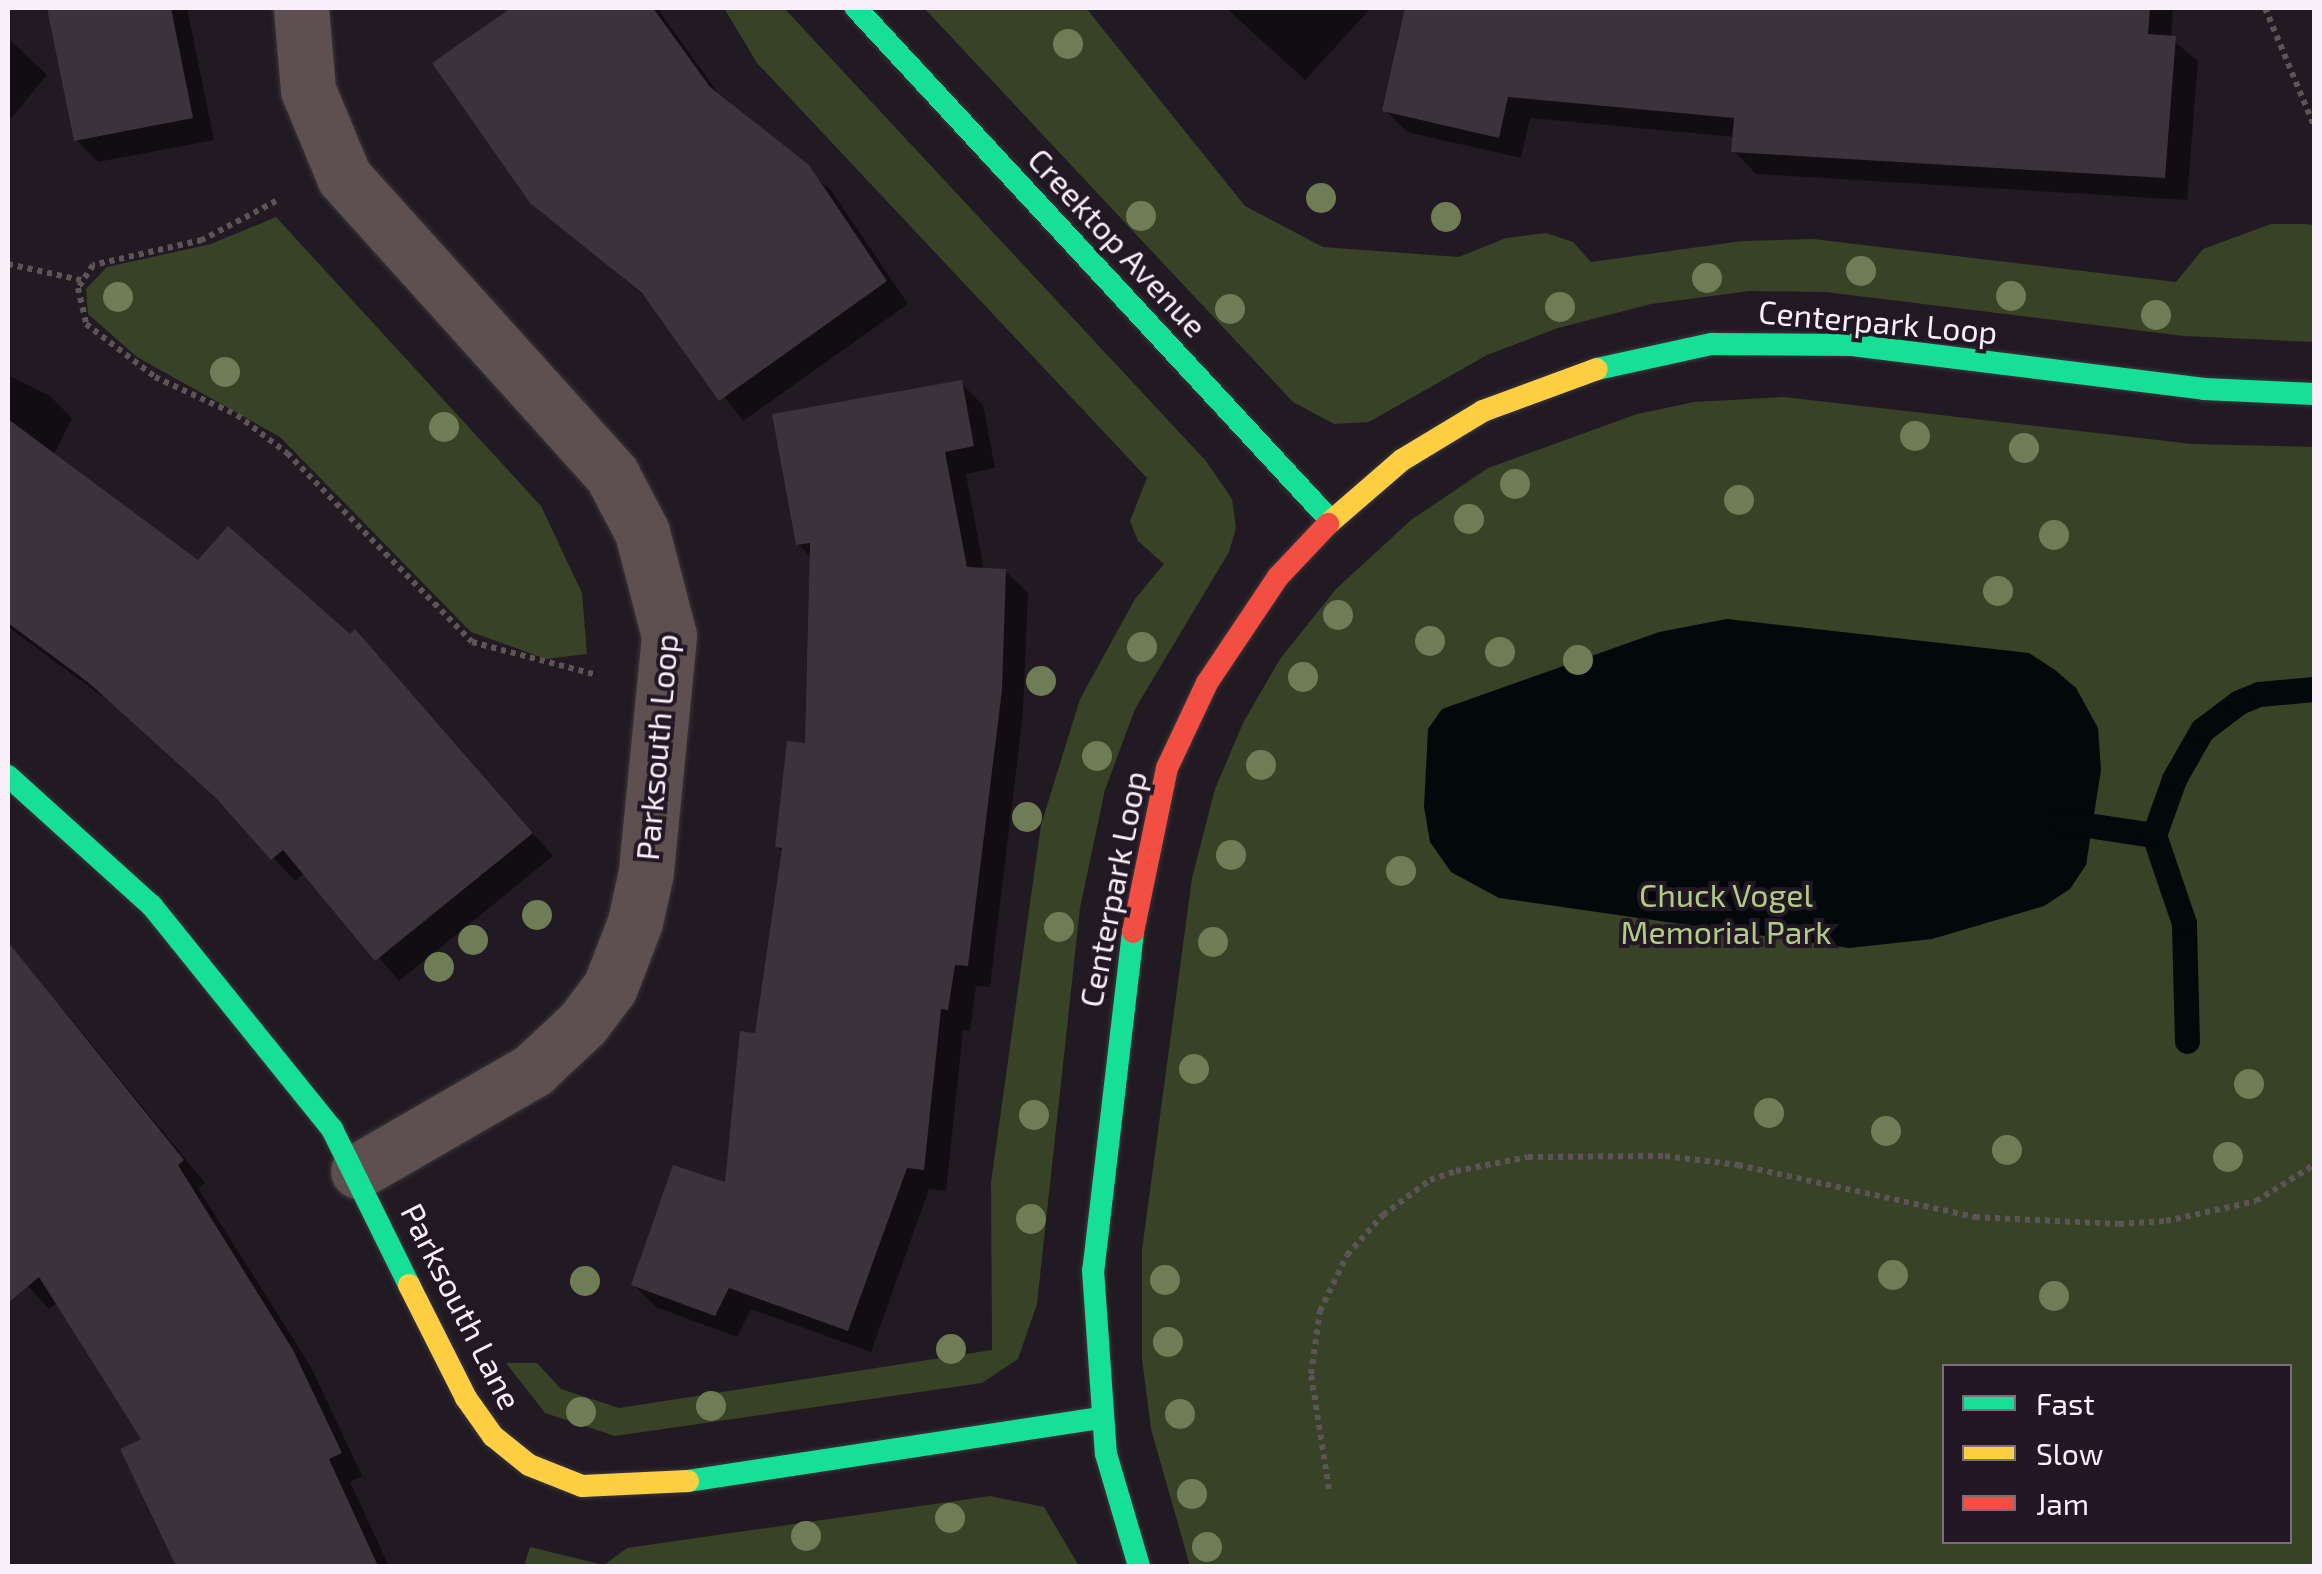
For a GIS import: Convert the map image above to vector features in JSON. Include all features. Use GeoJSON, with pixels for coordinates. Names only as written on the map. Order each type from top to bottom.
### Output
{"type":"FeatureCollection","features":[{"type":"Feature","properties":{"kind":"street","name":"Parksouth Loop"},"geometry":{"type":"LineString","coordinates":[[302,8],[308,90],[344,177],[612,475],[649,552],[670,636],[646,872],[636,922],[610,987],[533,1070],[358,1172]]}},
{"type":"Feature","properties":{"kind":"street","name":"Creektop Avenue"},"geometry":{"type":"LineString","coordinates":[[856,8],[1330,521]]}},
{"type":"Feature","properties":{"kind":"street","name":"Centerpark Loop"},"geometry":{"type":"LineString","coordinates":[[1139,1566],[1112,1482],[1101,1418],[1095,1228],[1115,1043],[1157,798],[1207,683],[1278,577],[1330,521],[1402,460],[1484,412],[1590,370],[1698,346],[1852,345],[2204,389],[2314,394]]}},
{"type":"Feature","properties":{"kind":"street","name":"Parksouth Lane"},"geometry":{"type":"LineString","coordinates":[[8,776],[124,878],[189,946],[358,1172],[476,1415],[514,1456],[562,1480],[650,1487],[1101,1418]]}},
{"type":"Feature","properties":{"kind":"path"},"geometry":{"type":"LineString","coordinates":[[2265,8],[2314,126]]}},
{"type":"Feature","properties":{"kind":"path"},"geometry":{"type":"LineString","coordinates":[[81,280],[108,259],[202,240],[280,198]]}},
{"type":"Feature","properties":{"kind":"path"},"geometry":{"type":"LineString","coordinates":[[8,264],[81,280]]}},
{"type":"Feature","properties":{"kind":"path"},"geometry":{"type":"LineString","coordinates":[[81,280],[81,314],[94,335],[168,385],[254,426],[460,634],[495,653],[598,675]]}},
{"type":"Feature","properties":{"kind":"path"},"geometry":{"type":"LineString","coordinates":[[1329,1488],[1311,1374],[1320,1312],[1347,1255],[1383,1215],[1430,1180],[1456,1171],[1528,1157],[1665,1156],[1738,1165],[1976,1217],[2120,1224],[2204,1215],[2256,1201],[2314,1165]]}},
{"type":"Feature","properties":{"kind":"green space"},"geometry":{"type":"Polygon","coordinates":[[[724,8],[784,8],[1206,461],[1232,499],[1236,528],[1229,552],[1135,709],[1105,790],[1080,908],[1037,1304],[1018,1359],[982,1383],[615,1436],[545,1413],[506,1363],[537,1363],[561,1389],[619,1408],[992,1350],[991,1182],[1041,825],[1080,699],[1135,599],[1164,564],[1138,541],[1130,521],[1147,478],[757,63],[724,8]]]}},
{"type":"Feature","properties":{"kind":"green space"},"geometry":{"type":"Polygon","coordinates":[[[924,8],[1086,8],[1245,206],[1323,247],[1459,257],[1506,238],[1546,233],[1573,242],[1591,262],[1742,241],[1813,239],[2176,282],[2203,249],[2271,224],[2305,224],[2314,225],[2314,342],[2184,336],[1825,292],[1750,291],[1651,304],[1558,328],[1487,355],[1369,422],[1334,424],[1293,402],[924,8]]]}},
{"type":"Feature","properties":{"kind":"green space"},"geometry":{"type":"Polygon","coordinates":[[[276,217],[541,506],[582,593],[587,654],[546,659],[471,632],[280,437],[137,357],[88,314],[86,289],[107,267],[211,244],[276,217]]]}},
{"type":"Feature","properties":{"kind":"green space","name":"Chuck Vogel Memorial Park"},"geometry":{"type":"Polygon","coordinates":[[[1784,397],[2192,444],[2314,447],[2314,1566],[1190,1566],[1151,1429],[1142,1359],[1142,1250],[1192,878],[1215,789],[1243,723],[1280,659],[1336,589],[1411,520],[1488,468],[1637,414],[1694,402],[1784,397]]]}},
{"type":"Feature","properties":{"kind":"green space"},"geometry":{"type":"Polygon","coordinates":[[[990,1496],[1044,1507],[1079,1566],[524,1566],[530,1547],[604,1565],[627,1548],[990,1496]]]}},
{"type":"Feature","properties":{"kind":"shaded area"},"geometry":{"type":"Polygon","coordinates":[[[1727,619],[2029,653],[2055,670],[2076,688],[2098,728],[2101,770],[2086,865],[2070,889],[2044,906],[1932,939],[1849,948],[1499,898],[1451,872],[1430,842],[1424,807],[1428,729],[1442,709],[1659,632],[1727,619]]]}},
{"type":"Feature","properties":{"kind":"building"},"geometry":{"type":"Polygon","coordinates":[[[47,8],[171,8],[193,118],[74,141],[47,8]]]}},
{"type":"Feature","properties":{"kind":"building"},"geometry":{"type":"Polygon","coordinates":[[[511,8],[653,8],[710,87],[809,165],[887,281],[719,401],[642,293],[530,203],[432,63],[511,8]]]}},
{"type":"Feature","properties":{"kind":"building"},"geometry":{"type":"Polygon","coordinates":[[[1405,8],[2150,8],[2148,34],[2176,36],[2165,178],[1731,152],[1734,118],[1508,97],[1499,138],[1382,111],[1405,8]]]}},
{"type":"Feature","properties":{"kind":"building"},"geometry":{"type":"Polygon","coordinates":[[[962,380],[974,446],[945,452],[967,567],[1006,569],[1002,690],[968,966],[955,965],[948,1010],[941,1009],[924,1170],[907,1168],[848,1331],[729,1288],[715,1316],[631,1285],[673,1165],[725,1182],[740,1031],[755,1033],[782,848],[775,847],[787,741],[805,743],[810,543],[796,545],[772,414],[962,380]]]}},
{"type":"Feature","properties":{"kind":"building"},"geometry":{"type":"Polygon","coordinates":[[[8,419],[198,560],[228,526],[350,634],[355,629],[533,833],[375,961],[283,850],[271,860],[216,798],[89,683],[8,623],[8,419]]]}},
{"type":"Feature","properties":{"kind":"building"},"geometry":{"type":"Polygon","coordinates":[[[8,942],[184,1160],[178,1165],[293,1350],[342,1453],[329,1459],[378,1566],[176,1566],[120,1449],[141,1439],[39,1277],[8,1303],[8,942]]]}},
{"type":"Feature","properties":{"kind":"waterway"},"geometry":{"type":"LineString","coordinates":[[2187,1041],[2184,923],[2154,835],[2174,779],[2202,730],[2239,702],[2259,694],[2314,689]]}},
{"type":"Feature","properties":{"kind":"waterway"},"geometry":{"type":"LineString","coordinates":[[2061,821],[2154,835]]}},
{"type":"Feature","properties":{"kind":"traffic: fast"},"geometry":{"type":"LineString","coordinates":[[856,8],[1331,521]]}},
{"type":"Feature","properties":{"kind":"traffic: fast"},"geometry":{"type":"LineString","coordinates":[[1597,369],[1712,344],[1852,345],[2204,389],[2314,394]]}},
{"type":"Feature","properties":{"kind":"traffic: fast"},"geometry":{"type":"LineString","coordinates":[[8,776],[152,906],[332,1129],[409,1285]]}},
{"type":"Feature","properties":{"kind":"traffic: fast"},"geometry":{"type":"LineString","coordinates":[[1133,932],[1093,1270],[1106,1454],[1139,1566]]}},
{"type":"Feature","properties":{"kind":"traffic: fast"},"geometry":{"type":"LineString","coordinates":[[688,1481],[1101,1418]]}},
{"type":"Feature","properties":{"kind":"traffic: slow"},"geometry":{"type":"LineString","coordinates":[[1328,524],[1402,460],[1483,411],[1597,369]]}},
{"type":"Feature","properties":{"kind":"traffic: slow"},"geometry":{"type":"LineString","coordinates":[[409,1285],[466,1398],[493,1436],[529,1465],[582,1486],[688,1481]]}},
{"type":"Feature","properties":{"kind":"traffic: jam"},"geometry":{"type":"LineString","coordinates":[[1133,932],[1167,768],[1207,683],[1278,577],[1328,524]]}}]}
